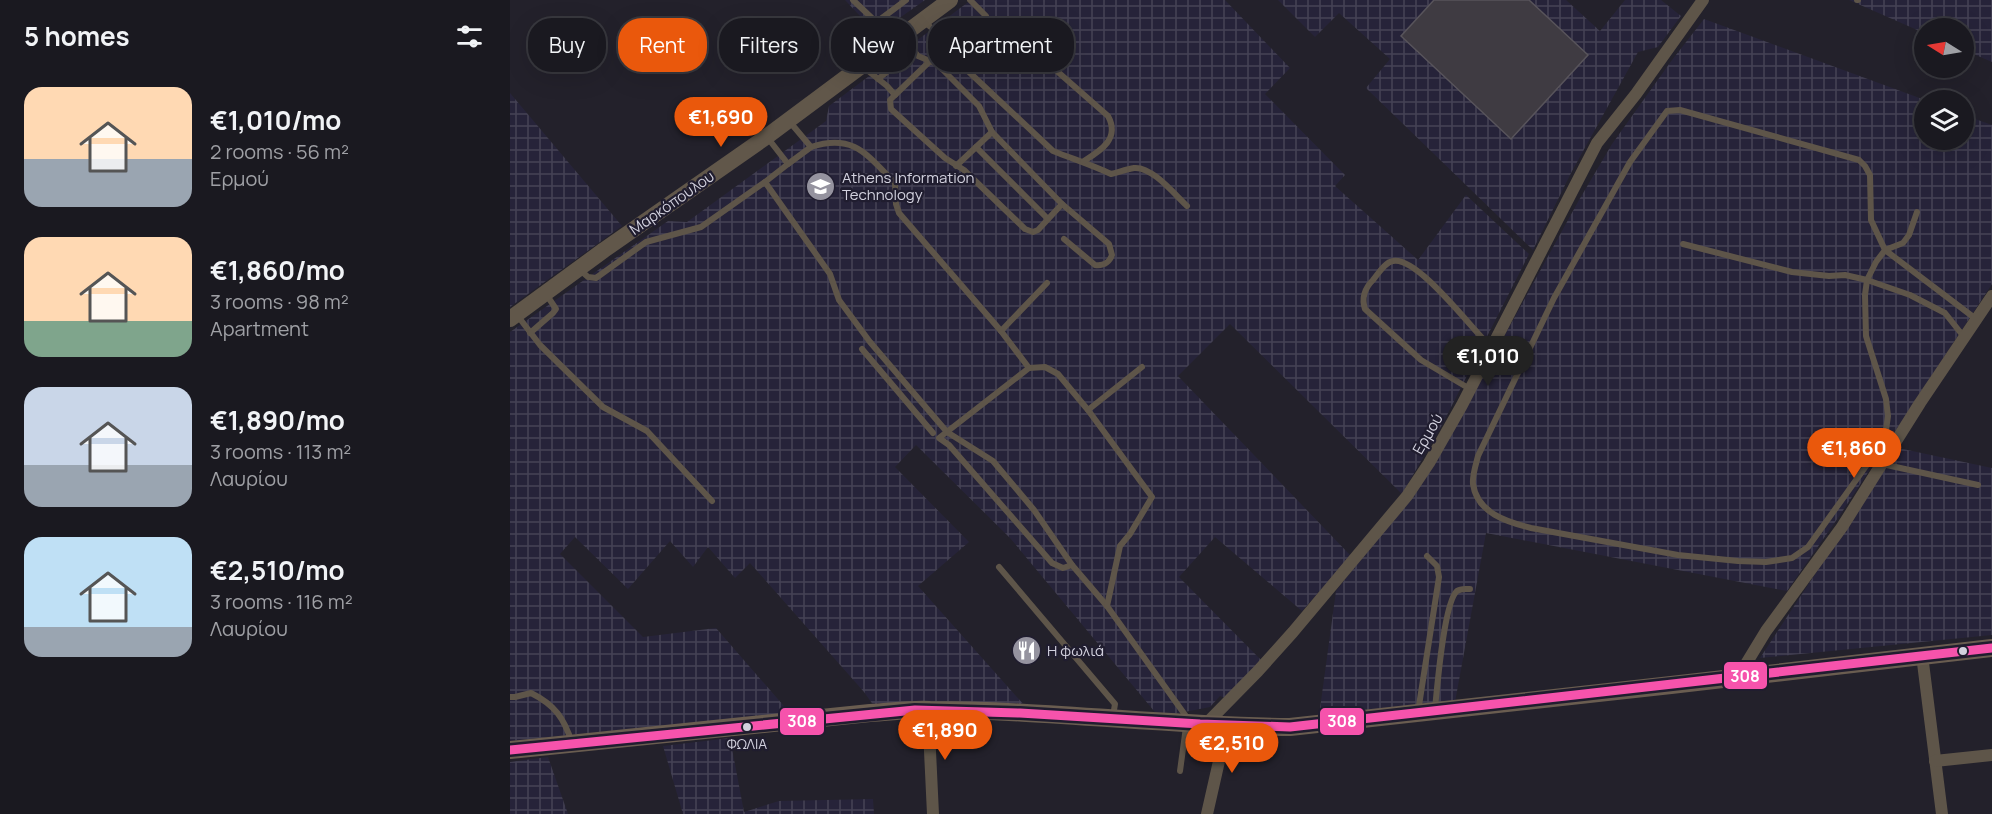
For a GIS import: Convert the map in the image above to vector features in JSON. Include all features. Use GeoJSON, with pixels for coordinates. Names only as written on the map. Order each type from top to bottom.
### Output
{"type":"FeatureCollection","features":[{"type":"Feature","properties":{"kind":"main road","name":"Μαρκόπουλου"},"geometry":{"type":"LineString","coordinates":[[916,26],[950,0]]}},
{"type":"Feature","properties":{"kind":"main road","name":"Μαρκόπουλου"},"geometry":{"type":"LineString","coordinates":[[513,317],[789,121],[854,72]]}},
{"type":"Feature","properties":{"kind":"main road"},"geometry":{"type":"LineString","coordinates":[[510,750],[792,720],[928,710],[1227,726],[1290,727],[1992,648]]}},
{"type":"Feature","properties":{"kind":"main road"},"geometry":{"type":"LineString","coordinates":[[859,729],[870,713]]}},
{"type":"Feature","properties":{"kind":"main road"},"geometry":{"type":"LineString","coordinates":[[792,720],[806,734]]}},
{"type":"Feature","properties":{"kind":"street","name":"Ερμού"},"geometry":{"type":"LineString","coordinates":[[1194,724],[1258,671],[1407,496],[1429,463],[1470,389],[1597,144],[1703,0]]}},
{"type":"Feature","properties":{"kind":"street"},"geometry":{"type":"LineString","coordinates":[[1738,677],[1766,631],[1842,527],[1992,296]]}},
{"type":"Feature","properties":{"kind":"street"},"geometry":{"type":"LineString","coordinates":[[1922,655],[1942,814]]}},
{"type":"Feature","properties":{"kind":"street"},"geometry":{"type":"LineString","coordinates":[[928,710],[933,814]]}},
{"type":"Feature","properties":{"kind":"street"},"geometry":{"type":"LineString","coordinates":[[1207,814],[1227,726]]}},
{"type":"Feature","properties":{"kind":"street"},"geometry":{"type":"LineString","coordinates":[[1935,760],[1992,755]]}},
{"type":"Feature","properties":{"kind":"lane"},"geometry":{"type":"LineString","coordinates":[[853,0],[875,21],[906,0]]}},
{"type":"Feature","properties":{"kind":"lane"},"geometry":{"type":"LineString","coordinates":[[970,0],[986,16],[984,18]]}},
{"type":"Feature","properties":{"kind":"lane"},"geometry":{"type":"LineString","coordinates":[[922,21],[928,26]]}},
{"type":"Feature","properties":{"kind":"lane"},"geometry":{"type":"LineString","coordinates":[[928,63],[890,100],[891,109],[945,158],[964,170],[1024,229],[1033,232],[1038,230],[1062,204]]}},
{"type":"Feature","properties":{"kind":"lane"},"geometry":{"type":"LineString","coordinates":[[869,72],[895,95]]}},
{"type":"Feature","properties":{"kind":"lane"},"geometry":{"type":"LineString","coordinates":[[878,79],[887,72]]}},
{"type":"Feature","properties":{"kind":"lane"},"geometry":{"type":"LineString","coordinates":[[945,72],[979,106],[992,132],[1062,204],[1109,244],[1112,255],[1110,261],[1101,266],[1095,265],[1064,239]]}},
{"type":"Feature","properties":{"kind":"lane"},"geometry":{"type":"LineString","coordinates":[[969,72],[1053,151],[1084,161],[1111,174],[1144,168],[1187,206]]}},
{"type":"Feature","properties":{"kind":"lane"},"geometry":{"type":"LineString","coordinates":[[1058,72],[1108,116],[1113,125],[1111,136],[1101,150],[1084,161]]}},
{"type":"Feature","properties":{"kind":"lane"},"geometry":{"type":"LineString","coordinates":[[1917,212],[1909,235],[1903,243],[1885,250],[1876,262],[1864,295],[1866,336],[1886,399],[1888,416],[1886,430],[1874,455],[1808,547],[1792,558],[1766,562],[1678,555],[1531,528],[1508,522],[1491,514],[1478,498],[1472,483],[1478,456],[1554,298],[1630,162],[1667,111],[1680,110],[1859,160],[1870,175],[1871,220],[1885,250],[1976,319]]}},
{"type":"Feature","properties":{"kind":"lane"},"geometry":{"type":"LineString","coordinates":[[789,121],[811,147]]}},
{"type":"Feature","properties":{"kind":"lane"},"geometry":{"type":"LineString","coordinates":[[956,166],[992,132]]}},
{"type":"Feature","properties":{"kind":"lane"},"geometry":{"type":"LineString","coordinates":[[766,137],[788,164]]}},
{"type":"Feature","properties":{"kind":"lane"},"geometry":{"type":"LineString","coordinates":[[579,269],[588,278],[596,278],[646,242],[701,227],[811,147],[830,143],[852,145],[863,150],[895,183],[899,213],[1001,331],[1029,368]]}},
{"type":"Feature","properties":{"kind":"lane"},"geometry":{"type":"LineString","coordinates":[[976,147],[1048,219]]}},
{"type":"Feature","properties":{"kind":"lane"},"geometry":{"type":"LineString","coordinates":[[765,182],[830,274],[839,300],[870,342],[947,432],[993,461],[1034,510],[1072,565],[1107,606],[1194,724],[1180,771]]}},
{"type":"Feature","properties":{"kind":"lane"},"geometry":{"type":"LineString","coordinates":[[624,237],[635,250]]}},
{"type":"Feature","properties":{"kind":"lane"},"geometry":{"type":"LineString","coordinates":[[1683,244],[1792,272],[1829,276],[1845,275],[1868,280],[1910,295],[1945,313],[1964,337]]}},
{"type":"Feature","properties":{"kind":"lane"},"geometry":{"type":"LineString","coordinates":[[1470,389],[1421,360],[1365,309],[1363,302],[1366,287],[1389,262],[1395,260],[1404,262],[1438,288],[1492,348]]}},
{"type":"Feature","properties":{"kind":"lane"},"geometry":{"type":"LineString","coordinates":[[1001,331],[1047,283]]}},
{"type":"Feature","properties":{"kind":"lane"},"geometry":{"type":"LineString","coordinates":[[530,333],[556,309],[546,293]]}},
{"type":"Feature","properties":{"kind":"lane"},"geometry":{"type":"LineString","coordinates":[[513,317],[603,407],[647,431],[712,501]]}},
{"type":"Feature","properties":{"kind":"lane"},"geometry":{"type":"LineString","coordinates":[[862,349],[933,433]]}},
{"type":"Feature","properties":{"kind":"lane"},"geometry":{"type":"LineString","coordinates":[[1088,410],[1142,367]]}},
{"type":"Feature","properties":{"kind":"lane"},"geometry":{"type":"LineString","coordinates":[[1072,565],[1063,567],[1052,563],[949,445],[939,438],[1029,368],[1045,368],[1058,374],[1088,410],[1152,497],[1130,534],[1120,546],[1107,606]]}},
{"type":"Feature","properties":{"kind":"lane"},"geometry":{"type":"LineString","coordinates":[[890,383],[899,375]]}},
{"type":"Feature","properties":{"kind":"lane"},"geometry":{"type":"LineString","coordinates":[[1882,463],[1978,485]]}},
{"type":"Feature","properties":{"kind":"lane"},"geometry":{"type":"LineString","coordinates":[[1426,711],[1439,577],[1437,567],[1427,556]]}},
{"type":"Feature","properties":{"kind":"lane"},"geometry":{"type":"LineString","coordinates":[[999,567],[1115,704],[1113,719]]}},
{"type":"Feature","properties":{"kind":"lane"},"geometry":{"type":"LineString","coordinates":[[1426,711],[1451,602],[1455,592],[1460,589],[1470,589]]}},
{"type":"Feature","properties":{"kind":"lane"},"geometry":{"type":"LineString","coordinates":[[510,697],[531,693],[547,702],[567,725],[572,743]]}},
{"type":"Feature","properties":{"kind":"shaded area"},"geometry":{"type":"Polygon","coordinates":[[[845,0],[925,0],[900,18],[862,18],[845,0]]]}},
{"type":"Feature","properties":{"kind":"shaded area"},"geometry":{"type":"Polygon","coordinates":[[[971,0],[1225,0],[1290,68],[1265,94],[1345,175],[1335,186],[1418,260],[1466,195],[1529,254],[1443,423],[1402,494],[1230,324],[1178,376],[1351,556],[1302,611],[1215,537],[1179,577],[1262,661],[1225,698],[1220,696],[1210,707],[1159,717],[1010,538],[916,445],[895,467],[969,542],[918,586],[1025,706],[874,706],[750,563],[735,578],[708,547],[693,567],[670,541],[628,589],[575,537],[560,554],[643,637],[716,628],[790,713],[510,741],[510,332],[668,221],[687,222],[826,121],[829,106],[875,72],[916,72],[916,41],[928,32],[928,72],[1074,72],[1074,18],[947,18],[971,0]]]}},
{"type":"Feature","properties":{"kind":"shaded area"},"geometry":{"type":"Polygon","coordinates":[[[1278,0],[1566,0],[1600,31],[1625,0],[1661,0],[1681,16],[1658,47],[1638,52],[1571,173],[1533,250],[1366,88],[1390,59],[1339,13],[1315,37],[1278,0]]]}},
{"type":"Feature","properties":{"kind":"shaded area"},"geometry":{"type":"Polygon","coordinates":[[[1849,0],[1992,0],[1992,62],[1974,54],[1974,18],[1914,18],[1914,29],[1849,0]]]}},
{"type":"Feature","properties":{"kind":"shaded area"},"geometry":{"type":"Polygon","coordinates":[[[1704,19],[1914,96],[1914,150],[1974,150],[1974,119],[1992,125],[1992,284],[1840,515],[1787,591],[1486,533],[1455,702],[1319,716],[1336,591],[1430,471],[1579,200],[1612,144],[1704,19]]]}},
{"type":"Feature","properties":{"kind":"shaded area"},"geometry":{"type":"Polygon","coordinates":[[[510,93],[622,226],[510,307],[510,93]]]}},
{"type":"Feature","properties":{"kind":"shaded area"},"geometry":{"type":"Polygon","coordinates":[[[1898,448],[1992,468],[1992,635],[1760,658],[1898,448]]]}},
{"type":"Feature","properties":{"kind":"shaded area"},"geometry":{"type":"Polygon","coordinates":[[[730,738],[744,812],[779,801],[873,799],[874,814],[683,814],[663,746],[730,738]]]}},
{"type":"Feature","properties":{"kind":"shaded area"},"geometry":{"type":"Polygon","coordinates":[[[548,757],[568,814],[510,814],[510,762],[548,757]]]}},
{"type":"Feature","properties":{"kind":"building"},"geometry":{"type":"Polygon","coordinates":[[[1434,0],[1529,0],[1588,55],[1511,139],[1401,36],[1434,0]]]}},
{"type":"Feature","properties":{"kind":"transit line","name":"308"},"geometry":{"type":"LineString","coordinates":[[510,750],[915,710],[1290,727],[1992,648]]}},
{"type":"Feature","properties":{"kind":"place","name":"Athens Information Technology"},"geometry":{"type":"Point","coordinates":[821,187]}},
{"type":"Feature","properties":{"kind":"place","name":"Η φωλιά"},"geometry":{"type":"Point","coordinates":[1026,651]}},
{"type":"Feature","properties":{"kind":"place","name":"ΦΩΛΙΑ"},"geometry":{"type":"Point","coordinates":[747,727]}}]}
